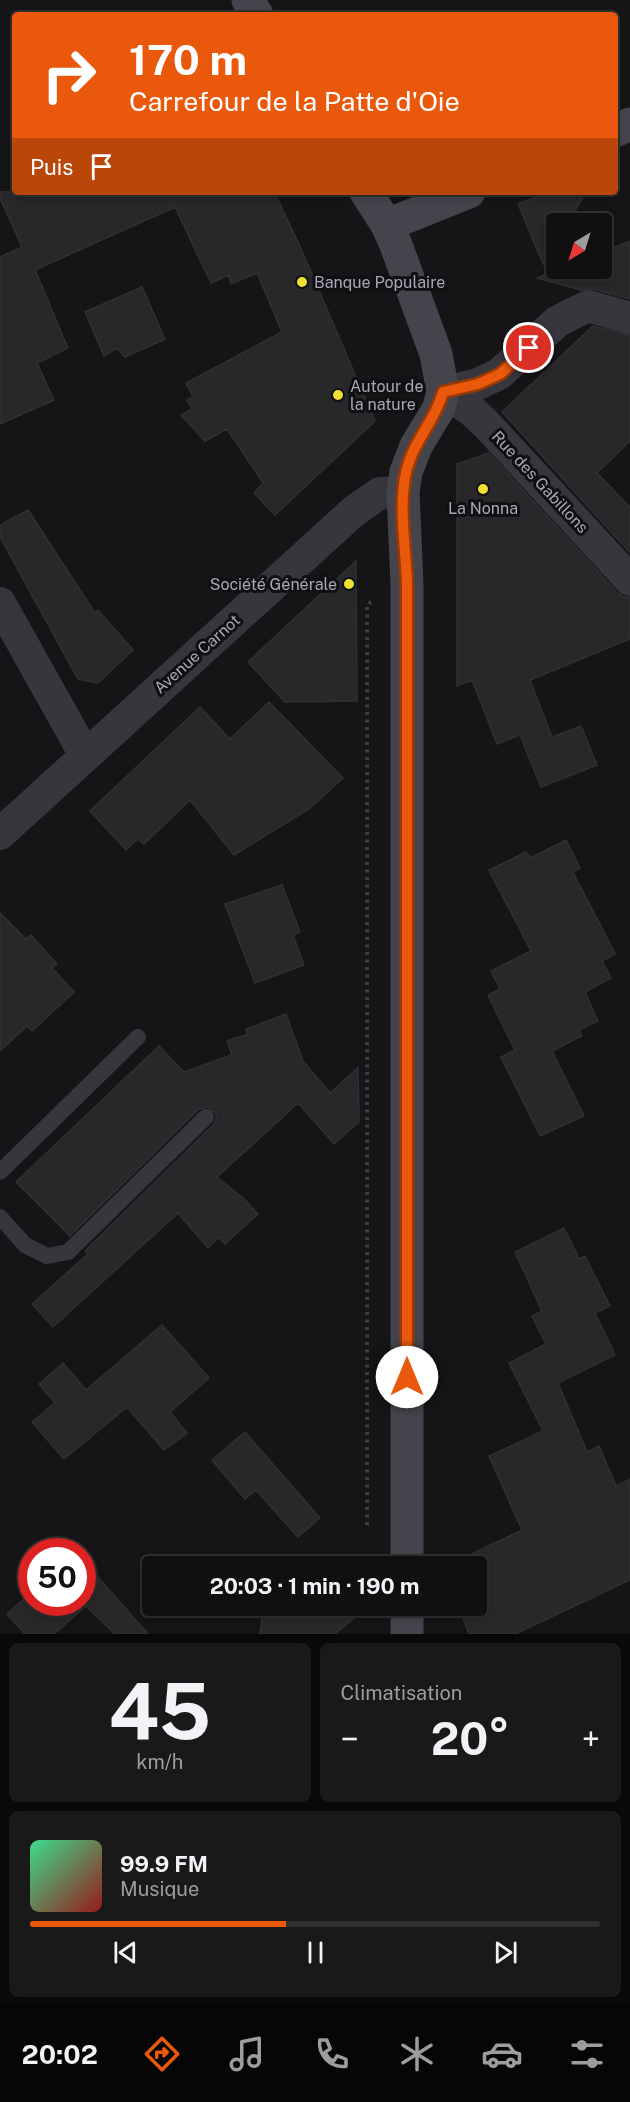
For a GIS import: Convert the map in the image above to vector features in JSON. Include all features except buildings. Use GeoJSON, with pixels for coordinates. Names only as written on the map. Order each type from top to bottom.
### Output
{"type":"FeatureCollection","features":[{"type":"Feature","properties":{"kind":"main road"},"geometry":{"type":"LineString","coordinates":[[368,195],[387,225],[435,354],[443,392],[439,408],[410,459],[404,492],[407,584],[407,1556]]}},
{"type":"Feature","properties":{"kind":"main road"},"geometry":{"type":"LineString","coordinates":[[387,225],[462,195]]}},
{"type":"Feature","properties":{"kind":"main road"},"geometry":{"type":"LineString","coordinates":[[407,1616],[407,1634]]}},
{"type":"Feature","properties":{"kind":"street"},"geometry":{"type":"LineString","coordinates":[[443,392],[478,384],[500,374],[558,321],[588,306],[630,318]]}},
{"type":"Feature","properties":{"kind":"street","name":"Rue des Gabillons"},"geometry":{"type":"LineString","coordinates":[[443,392],[471,410],[487,425],[630,579]]}},
{"type":"Feature","properties":{"kind":"street","name":"Avenue Carnot"},"geometry":{"type":"LineString","coordinates":[[0,834],[354,511],[380,494],[404,492]]}},
{"type":"Feature","properties":{"kind":"street"},"geometry":{"type":"LineString","coordinates":[[0,603],[85,755]]}},
{"type":"Feature","properties":{"kind":"lane"},"geometry":{"type":"LineString","coordinates":[[0,1172],[138,1036]]}},
{"type":"Feature","properties":{"kind":"lane"},"geometry":{"type":"LineString","coordinates":[[0,1217],[26,1245],[47,1256],[68,1252],[206,1117]]}},
{"type":"Feature","properties":{"kind":"place","name":"Banque Populaire"},"geometry":{"type":"Point","coordinates":[302,282]}},
{"type":"Feature","properties":{"kind":"place","name":"Autour de la nature"},"geometry":{"type":"Point","coordinates":[338,395]}},
{"type":"Feature","properties":{"kind":"place","name":"La Nonna"},"geometry":{"type":"Point","coordinates":[483,489]}},
{"type":"Feature","properties":{"kind":"place","name":"Société Générale"},"geometry":{"type":"Point","coordinates":[349,584]}},
{"type":"Feature","properties":{"kind":"route"},"geometry":{"type":"LineString","coordinates":[[407,1377],[407,584],[404,492],[406,472],[416,446],[439,408],[443,392],[478,384],[500,374],[529,348]]}}]}
